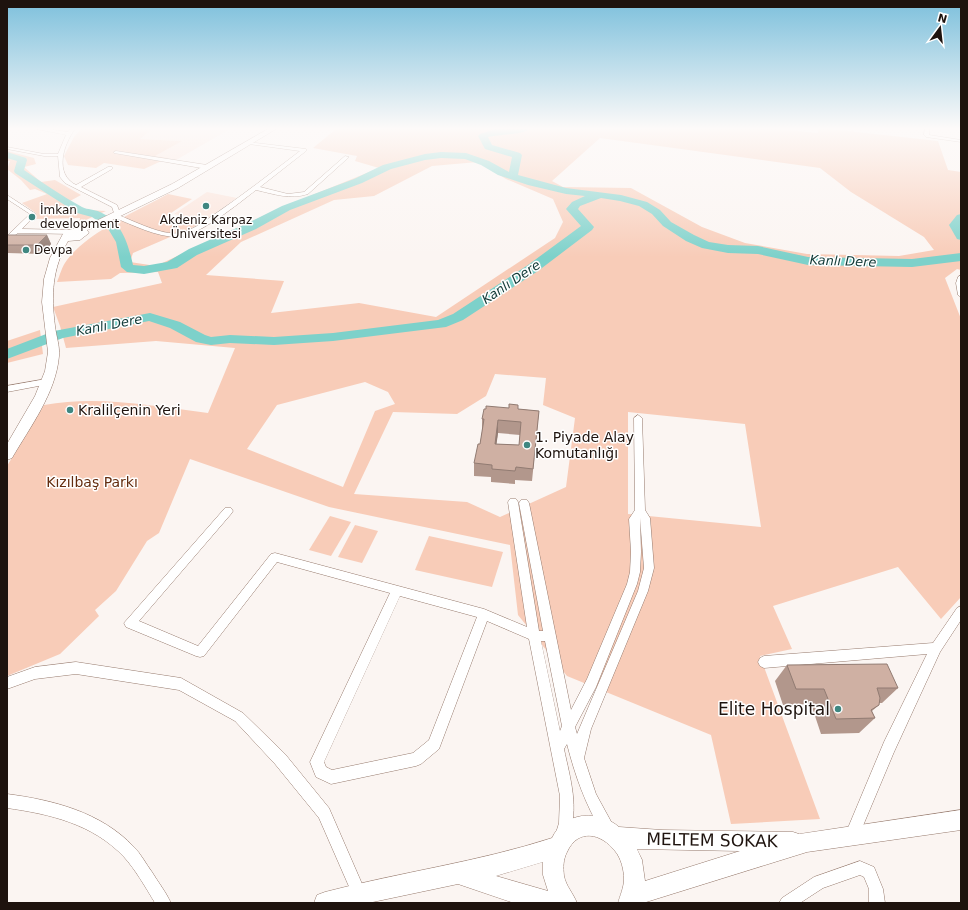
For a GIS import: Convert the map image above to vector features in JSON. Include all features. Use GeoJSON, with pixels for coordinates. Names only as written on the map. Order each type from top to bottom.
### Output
{"type":"FeatureCollection","features":[{"type":"Feature","properties":{"kind":"main road"},"geometry":{"type":"LineString","coordinates":[[7,455],[46,382],[54,358],[46,298],[49,271],[58,254],[62,242],[74,234],[101,222],[116,212],[175,186],[199,171]]}},
{"type":"Feature","properties":{"kind":"main road"},"geometry":{"type":"LineString","coordinates":[[58,254],[74,234]]}},
{"type":"Feature","properties":{"kind":"main road","name":"MELTEM SOKAK"},"geometry":{"type":"LineString","coordinates":[[630,900],[673,882],[807,842],[961,820]]}},
{"type":"Feature","properties":{"kind":"main road","name":"MELTEM SOKAK"},"geometry":{"type":"LineString","coordinates":[[559,843],[569,832],[578,827],[589,825],[600,826],[614,834],[662,840],[807,842]]}},
{"type":"Feature","properties":{"kind":"main road"},"geometry":{"type":"LineString","coordinates":[[614,834],[627,849],[634,864],[636,881],[630,900]]}},
{"type":"Feature","properties":{"kind":"main road"},"geometry":{"type":"LineString","coordinates":[[326,903],[358,893],[528,857],[559,843]]}},
{"type":"Feature","properties":{"kind":"main road"},"geometry":{"type":"LineString","coordinates":[[559,843],[553,860],[553,874],[557,888],[566,903]]}},
{"type":"Feature","properties":{"kind":"main road"},"geometry":{"type":"LineString","coordinates":[[456,873],[530,898],[552,903]]}},
{"type":"Feature","properties":{"kind":"street"},"geometry":{"type":"LineString","coordinates":[[62,171],[63,177],[67,182],[116,212],[168,233],[180,235],[199,227],[256,188],[277,171]]}},
{"type":"Feature","properties":{"kind":"street"},"geometry":{"type":"LineString","coordinates":[[76,187],[104,171]]}},
{"type":"Feature","properties":{"kind":"street"},"geometry":{"type":"LineString","coordinates":[[256,188],[292,196],[300,196],[306,193],[331,171]]}},
{"type":"Feature","properties":{"kind":"street"},"geometry":{"type":"LineString","coordinates":[[7,198],[33,214],[7,239]]}},
{"type":"Feature","properties":{"kind":"street"},"geometry":{"type":"LineString","coordinates":[[17,231],[74,234]]}},
{"type":"Feature","properties":{"kind":"street"},"geometry":{"type":"LineString","coordinates":[[961,277],[958,283],[961,296]]}},
{"type":"Feature","properties":{"kind":"street"},"geometry":{"type":"LineString","coordinates":[[7,389],[46,382]]}},
{"type":"Feature","properties":{"kind":"street"},"geometry":{"type":"LineString","coordinates":[[578,757],[585,729],[643,591],[649,568],[645,518],[640,511],[638,418]]}},
{"type":"Feature","properties":{"kind":"street"},"geometry":{"type":"LineString","coordinates":[[559,843],[566,823],[567,796],[534,636],[519,502],[550,636],[569,728],[598,814],[614,834]]}},
{"type":"Feature","properties":{"kind":"street"},"geometry":{"type":"LineString","coordinates":[[228,510],[130,623],[200,652],[275,556],[484,614],[534,636],[550,636]]}},
{"type":"Feature","properties":{"kind":"street"},"geometry":{"type":"LineString","coordinates":[[557,749],[592,683],[632,584],[635,572],[636,552],[634,519],[640,511]]}},
{"type":"Feature","properties":{"kind":"street"},"geometry":{"type":"LineString","coordinates":[[397,590],[317,762],[321,772],[331,777],[416,760],[434,744],[484,614]]}},
{"type":"Feature","properties":{"kind":"street"},"geometry":{"type":"LineString","coordinates":[[852,835],[889,747],[936,648],[961,610]]}},
{"type":"Feature","properties":{"kind":"street"},"geometry":{"type":"LineString","coordinates":[[764,662],[936,648]]}},
{"type":"Feature","properties":{"kind":"street"},"geometry":{"type":"LineString","coordinates":[[7,684],[35,673],[76,668],[181,684],[239,717],[280,759],[324,813],[358,893]]}},
{"type":"Feature","properties":{"kind":"street"},"geometry":{"type":"LineString","coordinates":[[7,801],[30,803],[62,811],[94,824],[111,836],[130,853],[163,903]]}},
{"type":"Feature","properties":{"kind":"street"},"geometry":{"type":"LineString","coordinates":[[787,903],[819,882],[860,868],[869,872],[876,889],[877,903]]}},
{"type":"Feature","properties":{"kind":"shaded area","name":"Akdeniz Karpaz Üniversitesi"},"geometry":{"type":"Polygon","coordinates":[[[207,192],[237,198],[205,220],[174,214],[207,192]]]}},
{"type":"Feature","properties":{"kind":"green space"},"geometry":{"type":"Polygon","coordinates":[[[10,171],[29,171],[41,182],[55,180],[81,195],[70,201],[86,210],[106,211],[79,223],[80,218],[35,219],[36,213],[22,203],[47,194],[35,189],[30,190],[10,171]]]}},
{"type":"Feature","properties":{"kind":"green space","name":"Kızılbaş Parkı"},"geometry":{"type":"Polygon","coordinates":[[[370,171],[421,171],[374,196],[334,200],[241,242],[206,275],[284,281],[271,313],[359,303],[436,317],[555,238],[563,222],[553,199],[506,179],[494,171],[563,171],[552,181],[563,187],[631,188],[702,227],[745,243],[807,254],[899,256],[934,250],[924,237],[851,192],[824,171],[961,172],[961,270],[957,269],[945,278],[961,319],[961,597],[941,619],[898,567],[773,606],[792,649],[760,656],[820,819],[731,824],[711,735],[567,676],[518,615],[510,545],[329,507],[190,459],[159,533],[147,541],[116,591],[95,610],[99,616],[60,654],[7,676],[7,466],[44,405],[64,402],[105,401],[208,413],[235,348],[156,341],[66,348],[53,307],[162,283],[158,272],[120,273],[111,279],[57,282],[65,262],[87,240],[100,231],[168,194],[192,199],[165,217],[198,225],[133,253],[130,262],[156,266],[278,209],[370,171]],[[495,374],[486,396],[457,414],[393,412],[354,494],[467,502],[500,517],[566,487],[575,418],[543,405],[546,378],[495,374]],[[365,382],[277,405],[247,449],[343,487],[375,411],[395,404],[388,392],[365,382]],[[628,412],[628,514],[761,527],[745,424],[628,412]]]}},
{"type":"Feature","properties":{"kind":"green space"},"geometry":{"type":"Polygon","coordinates":[[[40,330],[43,354],[7,363],[7,341],[40,330]]]}},
{"type":"Feature","properties":{"kind":"green space"},"geometry":{"type":"Polygon","coordinates":[[[330,516],[351,522],[331,556],[309,550],[330,516]]]}},
{"type":"Feature","properties":{"kind":"green space"},"geometry":{"type":"Polygon","coordinates":[[[355,525],[378,531],[362,563],[338,557],[355,525]]]}},
{"type":"Feature","properties":{"kind":"green space"},"geometry":{"type":"Polygon","coordinates":[[[429,536],[503,552],[492,587],[415,570],[429,536]]]}},
{"type":"Feature","properties":{"kind":"building"},"geometry":{"type":"Polygon","coordinates":[[[7,235],[47,235],[37,245],[7,245],[7,235]]]}},
{"type":"Feature","properties":{"kind":"building","name":"1. Piyade Alay Komutanlığı"},"geometry":{"type":"Polygon","coordinates":[[[509,404],[518,405],[518,409],[539,411],[533,469],[516,467],[515,471],[492,469],[492,465],[474,463],[478,444],[480,444],[484,409],[486,409],[486,406],[509,408],[509,404]],[[498,420],[495,444],[519,445],[521,422],[498,420]]]}},
{"type":"Feature","properties":{"kind":"building"},"geometry":{"type":"Polygon","coordinates":[[[887,664],[898,688],[877,688],[880,698],[879,705],[871,710],[875,718],[836,719],[824,689],[796,689],[787,665],[887,664]]]}},
{"type":"Feature","properties":{"kind":"waterway"},"geometry":{"type":"LineString","coordinates":[[20,171],[81,211],[96,214],[111,225],[122,242],[127,267],[144,270],[172,265],[193,252],[252,226],[286,208],[358,181],[378,171]]}},
{"type":"Feature","properties":{"kind":"waterway"},"geometry":{"type":"LineString","coordinates":[[499,171],[532,183],[566,191],[597,194]]}},
{"type":"Feature","properties":{"kind":"waterway"},"geometry":{"type":"LineString","coordinates":[[513,176],[514,171]]}},
{"type":"Feature","properties":{"kind":"waterway","name":"Kanlı Dere"},"geometry":{"type":"LineString","coordinates":[[7,354],[59,334],[150,317],[175,325],[201,339],[211,341],[230,339],[274,341],[333,337],[441,324],[458,317],[533,268],[588,227],[572,209],[576,204],[601,195],[621,198],[643,204],[656,212],[667,224],[690,238],[706,245],[728,249],[758,250],[808,261],[912,263],[961,257]]}},
{"type":"Feature","properties":{"kind":"waterway","name":"Kanlı Dere"},"geometry":{"type":"LineString","coordinates":[[961,217],[955,225],[961,236]]}},
{"type":"Feature","properties":{"kind":"place","name":"Akdeniz Karpaz Üniversitesi"},"geometry":{"type":"Point","coordinates":[206,206]}},
{"type":"Feature","properties":{"kind":"place","name":"İmkan development"},"geometry":{"type":"Point","coordinates":[32,217]}},
{"type":"Feature","properties":{"kind":"place","name":"Devpa"},"geometry":{"type":"Point","coordinates":[26,250]}},
{"type":"Feature","properties":{"kind":"place","name":"Kralilçenin Yeri"},"geometry":{"type":"Point","coordinates":[70,410]}},
{"type":"Feature","properties":{"kind":"place","name":"1. Piyade Alay Komutanlığı"},"geometry":{"type":"Point","coordinates":[527,445]}},
{"type":"Feature","properties":{"kind":"place","name":"Elite Hospital"},"geometry":{"type":"Point","coordinates":[838,709]}}]}
